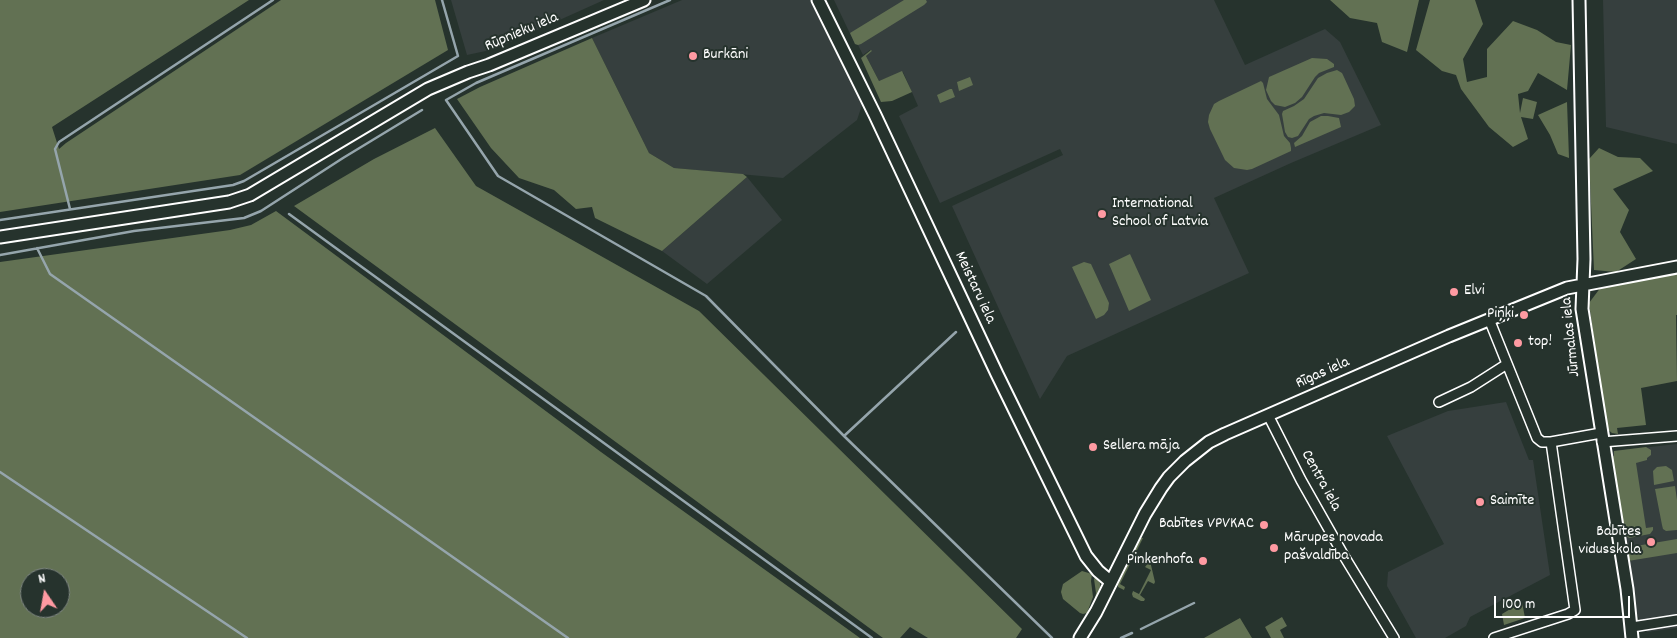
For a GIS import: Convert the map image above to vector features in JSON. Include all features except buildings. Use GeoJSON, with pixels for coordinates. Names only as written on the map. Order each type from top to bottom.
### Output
{"type":"FeatureCollection","features":[{"type":"Feature","properties":{"kind":"street","name":"Rūpnieku iela"},"geometry":{"type":"LineString","coordinates":[[0,237],[229,202],[250,195],[428,89],[644,0]]}},
{"type":"Feature","properties":{"kind":"street","name":"Meistaru iela"},"geometry":{"type":"LineString","coordinates":[[818,0],[1086,556],[1098,571],[1111,582]]}},
{"type":"Feature","properties":{"kind":"street","name":"Jūrmalas iela"},"geometry":{"type":"LineString","coordinates":[[1580,0],[1584,259],[1582,309],[1632,633]]}},
{"type":"Feature","properties":{"kind":"street","name":"Rīgas iela"},"geometry":{"type":"LineString","coordinates":[[1080,638],[1145,514],[1169,477],[1185,460],[1209,442],[1567,288],[1677,267]]}},
{"type":"Feature","properties":{"kind":"street"},"geometry":{"type":"LineString","coordinates":[[1489,320],[1537,438],[1542,442],[1677,436]]}},
{"type":"Feature","properties":{"kind":"street"},"geometry":{"type":"LineString","coordinates":[[1439,402],[1472,387],[1507,364]]}},
{"type":"Feature","properties":{"kind":"street","name":"Centra iela"},"geometry":{"type":"LineString","coordinates":[[1268,416],[1344,556],[1394,638]]}},
{"type":"Feature","properties":{"kind":"street"},"geometry":{"type":"LineString","coordinates":[[1494,638],[1575,610],[1550,442]]}},
{"type":"Feature","properties":{"kind":"street"},"geometry":{"type":"LineString","coordinates":[[1632,633],[1677,620]]}},
{"type":"Feature","properties":{"kind":"shaded area"},"geometry":{"type":"Polygon","coordinates":[[[451,0],[604,0],[495,49],[467,55],[451,0]]]}},
{"type":"Feature","properties":{"kind":"shaded area"},"geometry":{"type":"Polygon","coordinates":[[[682,0],[810,0],[862,105],[857,120],[783,178],[674,168],[649,153],[592,38],[682,0]]]}},
{"type":"Feature","properties":{"kind":"shaded area"},"geometry":{"type":"Polygon","coordinates":[[[834,0],[1214,0],[1245,65],[1325,29],[1340,42],[1381,125],[1214,198],[1249,273],[1067,356],[1040,399],[952,206],[1063,155],[1060,149],[940,203],[899,116],[918,106],[903,72],[879,81],[866,56],[872,51],[870,50],[863,55],[858,45],[855,44],[834,0]]]}},
{"type":"Feature","properties":{"kind":"shaded area"},"geometry":{"type":"Polygon","coordinates":[[[1603,0],[1677,0],[1677,144],[1606,127],[1603,0]]]}},
{"type":"Feature","properties":{"kind":"shaded area"},"geometry":{"type":"Polygon","coordinates":[[[747,177],[782,220],[707,284],[662,251],[747,177]]]}},
{"type":"Feature","properties":{"kind":"shaded area","name":"Saimīte"},"geometry":{"type":"Polygon","coordinates":[[[1506,402],[1529,460],[1533,460],[1550,575],[1470,617],[1466,626],[1445,638],[1416,638],[1387,586],[1388,572],[1444,544],[1387,436],[1448,411],[1506,402]]]}},
{"type":"Feature","properties":{"kind":"shaded area","name":"Babītes vidusskola"},"geometry":{"type":"Polygon","coordinates":[[[1677,444],[1677,628],[1647,632],[1636,613],[1610,457],[1614,451],[1677,444]]]}},
{"type":"Feature","properties":{"kind":"green space"},"geometry":{"type":"Polygon","coordinates":[[[0,0],[249,0],[52,127],[59,149],[281,0],[435,0],[448,50],[240,175],[0,212],[0,0]]]}},
{"type":"Feature","properties":{"kind":"green space"},"geometry":{"type":"Polygon","coordinates":[[[904,0],[926,0],[927,2],[861,44],[855,44],[850,33],[904,0]]]}},
{"type":"Feature","properties":{"kind":"green space"},"geometry":{"type":"Polygon","coordinates":[[[1330,0],[1419,0],[1407,52],[1382,42],[1377,23],[1350,18],[1330,0]]]}},
{"type":"Feature","properties":{"kind":"green space"},"geometry":{"type":"Polygon","coordinates":[[[1430,0],[1475,0],[1483,24],[1463,59],[1467,82],[1487,77],[1487,49],[1513,21],[1537,30],[1556,42],[1571,45],[1567,90],[1538,73],[1528,91],[1518,94],[1520,113],[1523,98],[1537,102],[1533,119],[1521,117],[1528,139],[1513,147],[1489,127],[1461,89],[1456,75],[1442,71],[1416,50],[1430,0]]]}},
{"type":"Feature","properties":{"kind":"green space"},"geometry":{"type":"Polygon","coordinates":[[[592,38],[649,153],[674,168],[743,174],[747,177],[662,251],[595,218],[592,207],[576,209],[554,190],[519,178],[491,148],[457,99],[592,38]]]}},
{"type":"Feature","properties":{"kind":"green space"},"geometry":{"type":"Polygon","coordinates":[[[871,50],[866,56],[879,81],[902,71],[912,92],[892,101],[881,102],[861,58],[871,50]]]}},
{"type":"Feature","properties":{"kind":"green space"},"geometry":{"type":"Polygon","coordinates":[[[1312,58],[1327,59],[1334,64],[1334,67],[1319,73],[1302,97],[1295,103],[1285,107],[1275,105],[1266,90],[1269,77],[1312,58]]]}},
{"type":"Feature","properties":{"kind":"green space"},"geometry":{"type":"Polygon","coordinates":[[[1337,70],[1343,75],[1354,99],[1355,106],[1349,112],[1341,115],[1324,113],[1314,116],[1309,119],[1298,136],[1288,137],[1285,132],[1283,111],[1304,99],[1318,78],[1337,70]]]}},
{"type":"Feature","properties":{"kind":"green space"},"geometry":{"type":"Polygon","coordinates":[[[970,77],[973,85],[959,91],[957,82],[970,77]]]}},
{"type":"Feature","properties":{"kind":"green space"},"geometry":{"type":"Polygon","coordinates":[[[1261,81],[1267,99],[1279,115],[1284,136],[1290,143],[1291,151],[1252,169],[1234,168],[1225,160],[1210,129],[1209,115],[1214,104],[1261,81]]]}},
{"type":"Feature","properties":{"kind":"green space"},"geometry":{"type":"Polygon","coordinates":[[[952,89],[955,97],[940,103],[937,95],[952,89]]]}},
{"type":"Feature","properties":{"kind":"green space"},"geometry":{"type":"Polygon","coordinates":[[[1567,102],[1569,158],[1558,154],[1550,135],[1538,115],[1567,102]]]}},
{"type":"Feature","properties":{"kind":"green space"},"geometry":{"type":"Polygon","coordinates":[[[1321,116],[1339,118],[1341,127],[1295,147],[1294,143],[1302,136],[1310,122],[1321,116]]]}},
{"type":"Feature","properties":{"kind":"green space"},"geometry":{"type":"Polygon","coordinates":[[[435,128],[476,186],[699,311],[1022,629],[1016,638],[928,638],[910,627],[900,638],[883,638],[294,206],[374,159],[435,128]]]}},
{"type":"Feature","properties":{"kind":"green space"},"geometry":{"type":"Polygon","coordinates":[[[1599,148],[1618,157],[1640,158],[1653,171],[1613,189],[1629,210],[1620,232],[1636,259],[1616,272],[1594,270],[1589,159],[1599,148]]]}},
{"type":"Feature","properties":{"kind":"green space"},"geometry":{"type":"Polygon","coordinates":[[[276,211],[601,452],[860,638],[0,638],[0,262],[230,230],[251,225],[276,211]]]}},
{"type":"Feature","properties":{"kind":"green space"},"geometry":{"type":"Polygon","coordinates":[[[1130,254],[1151,300],[1129,311],[1109,264],[1130,254]]]}},
{"type":"Feature","properties":{"kind":"green space"},"geometry":{"type":"Polygon","coordinates":[[[1084,262],[1091,264],[1109,303],[1108,310],[1104,315],[1096,319],[1072,267],[1084,262]]]}},
{"type":"Feature","properties":{"kind":"green space"},"geometry":{"type":"Polygon","coordinates":[[[1677,273],[1677,381],[1641,388],[1646,425],[1617,428],[1618,434],[1612,433],[1606,428],[1589,303],[1601,287],[1677,273]]]}},
{"type":"Feature","properties":{"kind":"green space"},"geometry":{"type":"Polygon","coordinates":[[[1646,447],[1651,450],[1651,455],[1647,460],[1636,463],[1646,528],[1653,527],[1653,530],[1650,534],[1629,538],[1623,532],[1610,457],[1614,456],[1614,451],[1646,447]]]}},
{"type":"Feature","properties":{"kind":"green space"},"geometry":{"type":"Polygon","coordinates":[[[1666,466],[1672,470],[1674,481],[1654,485],[1653,471],[1657,467],[1666,466]]]}},
{"type":"Feature","properties":{"kind":"green space"},"geometry":{"type":"Polygon","coordinates":[[[1675,486],[1677,530],[1666,531],[1663,529],[1655,489],[1675,486]]]}},
{"type":"Feature","properties":{"kind":"green space"},"geometry":{"type":"Polygon","coordinates":[[[1141,538],[1143,538],[1120,584],[1125,587],[1124,590],[1118,587],[1118,584],[1141,538]]]}},
{"type":"Feature","properties":{"kind":"green space"},"geometry":{"type":"Polygon","coordinates":[[[1677,539],[1677,553],[1628,561],[1626,553],[1630,547],[1677,539]]]}},
{"type":"Feature","properties":{"kind":"green space"},"geometry":{"type":"Polygon","coordinates":[[[1150,561],[1155,582],[1154,584],[1148,581],[1140,595],[1145,599],[1141,601],[1133,597],[1132,594],[1133,591],[1139,594],[1151,570],[1145,567],[1150,561]]]}},
{"type":"Feature","properties":{"kind":"green space"},"geometry":{"type":"Polygon","coordinates":[[[1082,571],[1092,574],[1093,597],[1087,613],[1083,614],[1063,599],[1061,592],[1063,584],[1082,571]]]}},
{"type":"Feature","properties":{"kind":"green space"},"geometry":{"type":"Polygon","coordinates":[[[1096,576],[1100,583],[1101,592],[1094,605],[1096,593],[1094,579],[1096,576]]]}},
{"type":"Feature","properties":{"kind":"green space"},"geometry":{"type":"Polygon","coordinates":[[[1522,602],[1525,618],[1504,625],[1502,614],[1522,602]]]}},
{"type":"Feature","properties":{"kind":"green space"},"geometry":{"type":"Polygon","coordinates":[[[1282,617],[1287,626],[1280,630],[1284,638],[1271,638],[1265,627],[1282,617]]]}},
{"type":"Feature","properties":{"kind":"green space"},"geometry":{"type":"Polygon","coordinates":[[[1240,618],[1252,638],[1204,638],[1240,618]]]}},
{"type":"Feature","properties":{"kind":"waterway"},"geometry":{"type":"LineString","coordinates":[[70,209],[55,149],[59,142],[273,0]]}},
{"type":"Feature","properties":{"kind":"waterway"},"geometry":{"type":"LineString","coordinates":[[0,220],[233,185],[244,181],[458,56],[442,0]]}},
{"type":"Feature","properties":{"kind":"waterway"},"geometry":{"type":"LineString","coordinates":[[670,0],[476,83],[446,100],[498,176],[706,296],[844,436],[1052,638]]}},
{"type":"Feature","properties":{"kind":"waterway"},"geometry":{"type":"LineString","coordinates":[[0,255],[134,231],[244,218],[261,211],[422,110]]}},
{"type":"Feature","properties":{"kind":"waterway"},"geometry":{"type":"LineString","coordinates":[[289,214],[872,638]]}},
{"type":"Feature","properties":{"kind":"waterway"},"geometry":{"type":"LineString","coordinates":[[37,248],[50,274],[568,638]]}},
{"type":"Feature","properties":{"kind":"waterway"},"geometry":{"type":"LineString","coordinates":[[844,436],[956,332]]}},
{"type":"Feature","properties":{"kind":"waterway"},"geometry":{"type":"LineString","coordinates":[[0,472],[247,638]]}},
{"type":"Feature","properties":{"kind":"waterway"},"geometry":{"type":"LineString","coordinates":[[1141,629],[1194,603]]}},
{"type":"Feature","properties":{"kind":"waterway"},"geometry":{"type":"LineString","coordinates":[[1121,638],[1132,633]]}},
{"type":"Feature","properties":{"kind":"place","name":"Burkāni"},"geometry":{"type":"Point","coordinates":[693,56]}},
{"type":"Feature","properties":{"kind":"place","name":"International School of Latvia"},"geometry":{"type":"Point","coordinates":[1102,214]}},
{"type":"Feature","properties":{"kind":"place","name":"Elvi"},"geometry":{"type":"Point","coordinates":[1454,292]}},
{"type":"Feature","properties":{"kind":"place","name":"Piņķi"},"geometry":{"type":"Point","coordinates":[1524,315]}},
{"type":"Feature","properties":{"kind":"place","name":"top!"},"geometry":{"type":"Point","coordinates":[1518,343]}},
{"type":"Feature","properties":{"kind":"place","name":"Sellera māja"},"geometry":{"type":"Point","coordinates":[1093,447]}},
{"type":"Feature","properties":{"kind":"place","name":"Saimīte"},"geometry":{"type":"Point","coordinates":[1480,502]}},
{"type":"Feature","properties":{"kind":"place","name":"Babītes VPVKAC"},"geometry":{"type":"Point","coordinates":[1264,525]}},
{"type":"Feature","properties":{"kind":"place","name":"Babītes vidusskola"},"geometry":{"type":"Point","coordinates":[1651,542]}},
{"type":"Feature","properties":{"kind":"place","name":"Mārupes novada pašvaldība"},"geometry":{"type":"Point","coordinates":[1274,548]}},
{"type":"Feature","properties":{"kind":"place","name":"Pinkenhofa"},"geometry":{"type":"Point","coordinates":[1203,561]}}]}
